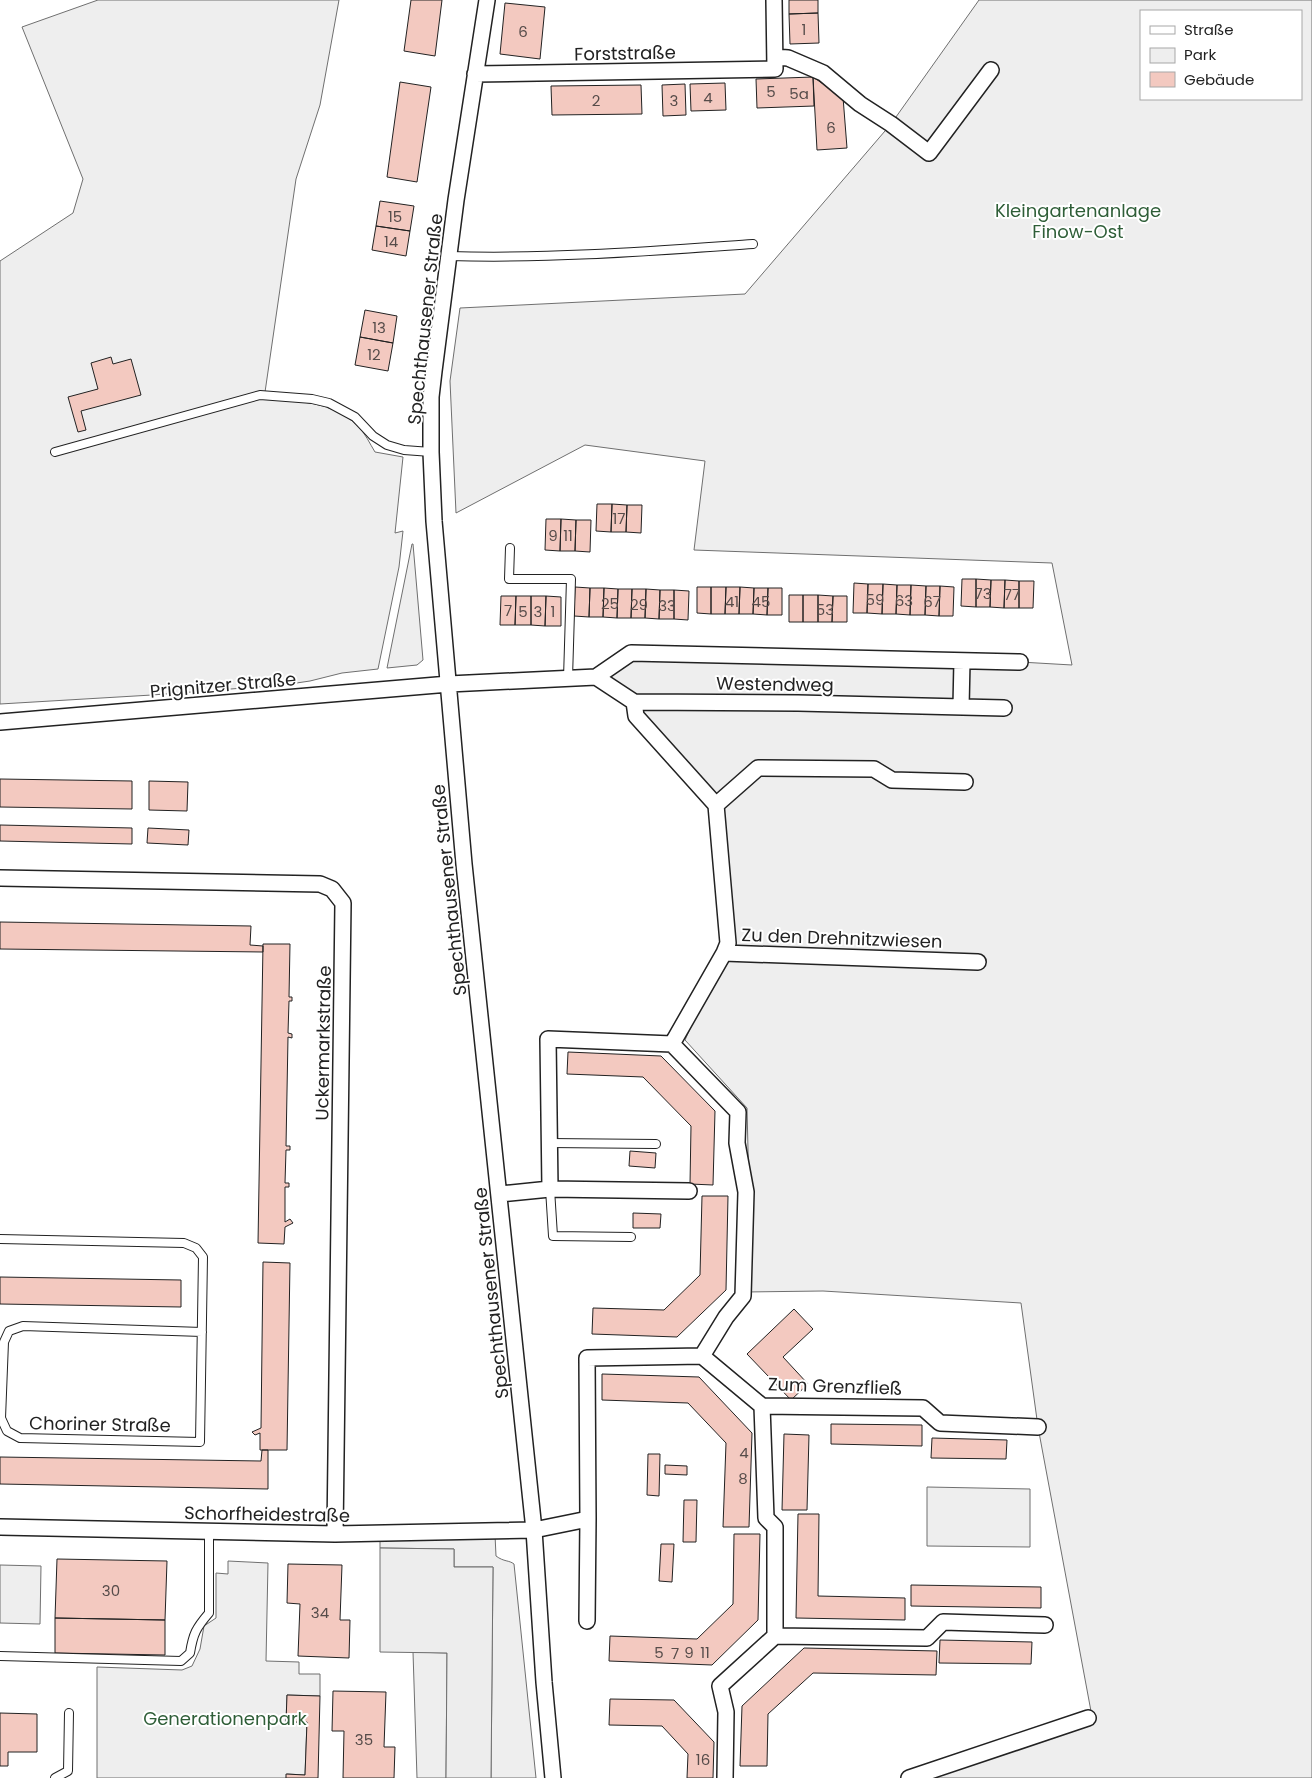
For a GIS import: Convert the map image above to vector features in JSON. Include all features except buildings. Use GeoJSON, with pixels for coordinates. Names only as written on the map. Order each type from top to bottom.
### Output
{"type":"FeatureCollection","features":[{"type":"Feature","properties":{"kind":"street","name":"Spechthausener Straße"},"geometry":{"type":"LineString","coordinates":[[486,0],[449,256],[431,397],[431,452],[434,521],[464,864],[534,1530],[544,1682],[553,1778]]}},
{"type":"Feature","properties":{"kind":"street"},"geometry":{"type":"LineString","coordinates":[[774,0],[775,63]]}},
{"type":"Feature","properties":{"kind":"street","name":"Forststraße"},"geometry":{"type":"LineString","coordinates":[[475,74],[775,63],[788,58],[823,72],[860,104],[891,124],[928,153],[991,70]]}},
{"type":"Feature","properties":{"kind":"street","name":"Westendweg"},"geometry":{"type":"LineString","coordinates":[[449,684],[596,676],[631,653],[1020,662]]}},
{"type":"Feature","properties":{"kind":"street"},"geometry":{"type":"LineString","coordinates":[[961,707],[962,661]]}},
{"type":"Feature","properties":{"kind":"street"},"geometry":{"type":"LineString","coordinates":[[596,676],[634,702],[636,716],[716,805],[728,943],[724,953]]}},
{"type":"Feature","properties":{"kind":"street","name":"Prignitzer Straße"},"geometry":{"type":"LineString","coordinates":[[0,722],[449,684]]}},
{"type":"Feature","properties":{"kind":"street","name":"Westendweg"},"geometry":{"type":"LineString","coordinates":[[634,702],[807,703],[1004,708]]}},
{"type":"Feature","properties":{"kind":"street"},"geometry":{"type":"LineString","coordinates":[[716,805],[758,768],[874,769],[892,780],[965,782]]}},
{"type":"Feature","properties":{"kind":"street","name":"Uckermarkstraße"},"geometry":{"type":"LineString","coordinates":[[0,878],[320,884],[332,889],[343,903],[335,1534]]}},
{"type":"Feature","properties":{"kind":"street","name":"Zu den Drehnitzwiesen"},"geometry":{"type":"LineString","coordinates":[[672,1044],[724,953],[978,962]]}},
{"type":"Feature","properties":{"kind":"street"},"geometry":{"type":"LineString","coordinates":[[550,1189],[548,1038],[672,1044],[738,1112],[737,1143],[746,1192],[743,1296],[726,1316],[702,1356],[587,1358],[587,1621]]}},
{"type":"Feature","properties":{"kind":"street"},"geometry":{"type":"LineString","coordinates":[[500,1194],[550,1189],[689,1191]]}},
{"type":"Feature","properties":{"kind":"street","name":"Zum Grenzfließ"},"geometry":{"type":"LineString","coordinates":[[702,1356],[762,1406],[923,1408],[940,1423],[1038,1427]]}},
{"type":"Feature","properties":{"kind":"street"},"geometry":{"type":"LineString","coordinates":[[762,1406],[766,1518],[775,1527],[775,1636]]}},
{"type":"Feature","properties":{"kind":"street"},"geometry":{"type":"LineString","coordinates":[[534,1530],[588,1519]]}},
{"type":"Feature","properties":{"kind":"street","name":"Schorfheidestraße"},"geometry":{"type":"LineString","coordinates":[[0,1527],[335,1534],[534,1530]]}},
{"type":"Feature","properties":{"kind":"street"},"geometry":{"type":"LineString","coordinates":[[725,1778],[726,1712],[720,1686],[775,1636],[927,1638],[944,1622],[1045,1625]]}},
{"type":"Feature","properties":{"kind":"street"},"geometry":{"type":"LineString","coordinates":[[909,1778],[1088,1718]]}},
{"type":"Feature","properties":{"kind":"lane"},"geometry":{"type":"LineString","coordinates":[[449,256],[489,257],[605,254],[753,244]]}},
{"type":"Feature","properties":{"kind":"lane"},"geometry":{"type":"LineString","coordinates":[[55,452],[260,395],[312,399],[329,403],[355,417],[372,436],[387,445],[404,450],[431,452]]}},
{"type":"Feature","properties":{"kind":"lane"},"geometry":{"type":"LineString","coordinates":[[510,548],[509,579],[571,579],[568,678]]}},
{"type":"Feature","properties":{"kind":"lane"},"geometry":{"type":"LineString","coordinates":[[549,1143],[656,1144]]}},
{"type":"Feature","properties":{"kind":"lane"},"geometry":{"type":"LineString","coordinates":[[550,1189],[553,1236],[631,1237]]}},
{"type":"Feature","properties":{"kind":"lane","name":"Choriner Straße"},"geometry":{"type":"LineString","coordinates":[[0,1239],[184,1243],[196,1248],[203,1257],[202,1332],[200,1442],[20,1438],[7,1431],[1,1418],[4,1342],[9,1330],[23,1326],[202,1332]]}},
{"type":"Feature","properties":{"kind":"lane"},"geometry":{"type":"LineString","coordinates":[[0,1656],[181,1661],[190,1654],[192,1635],[209,1613],[209,1532]]}},
{"type":"Feature","properties":{"kind":"lane"},"geometry":{"type":"LineString","coordinates":[[55,1778],[68,1771],[69,1713]]}},
{"type":"Feature","properties":{"kind":"green space"},"geometry":{"type":"Polygon","coordinates":[[[98,0],[339,0],[320,105],[296,179],[264,399],[302,402],[326,407],[348,418],[358,426],[375,452],[403,457],[395,533],[403,531],[399,567],[378,669],[342,673],[283,685],[0,704],[0,261],[73,213],[83,179],[22,27],[98,0]]]}},
{"type":"Feature","properties":{"kind":"green space","name":"Kleingartenanlage Finow-Ost"},"geometry":{"type":"Polygon","coordinates":[[[979,0],[1312,0],[1312,1778],[933,1778],[1093,1722],[1038,1427],[1021,1303],[823,1291],[745,1292],[749,1191],[747,1108],[685,1040],[728,943],[716,805],[634,702],[596,677],[631,653],[1020,662],[1072,665],[1052,563],[694,550],[705,461],[585,445],[456,513],[450,381],[460,308],[745,294],[891,124],[979,0]]]}},
{"type":"Feature","properties":{"kind":"green space"},"geometry":{"type":"Polygon","coordinates":[[[412,544],[423,660],[417,665],[387,668],[412,544]]]}},
{"type":"Feature","properties":{"kind":"green space"},"geometry":{"type":"Polygon","coordinates":[[[927,1487],[1030,1489],[1030,1547],[927,1546],[927,1487]]]}},
{"type":"Feature","properties":{"kind":"green space"},"geometry":{"type":"Polygon","coordinates":[[[495,1535],[496,1556],[514,1564],[536,1778],[491,1778],[493,1567],[454,1567],[454,1549],[380,1548],[380,1536],[495,1535]]]}},
{"type":"Feature","properties":{"kind":"green space","name":"Generationenpark"},"geometry":{"type":"Polygon","coordinates":[[[228,1561],[268,1563],[266,1661],[299,1662],[299,1674],[320,1674],[320,1696],[287,1695],[286,1722],[307,1722],[305,1775],[287,1774],[286,1778],[97,1778],[97,1667],[182,1670],[192,1666],[200,1649],[204,1626],[216,1618],[216,1573],[228,1574],[228,1561]]]}},
{"type":"Feature","properties":{"kind":"green space"},"geometry":{"type":"Polygon","coordinates":[[[0,1565],[41,1566],[40,1624],[0,1623],[0,1565]]]}},
{"type":"Feature","properties":{"kind":"green space"},"geometry":{"type":"Polygon","coordinates":[[[413,1652],[447,1653],[446,1778],[417,1778],[413,1652]]]}},
{"type":"Feature","properties":{"kind":"shaded area"},"geometry":{"type":"Polygon","coordinates":[[[380,1548],[454,1549],[454,1567],[493,1567],[491,1778],[446,1778],[447,1653],[380,1652],[380,1548]]]}}]}
